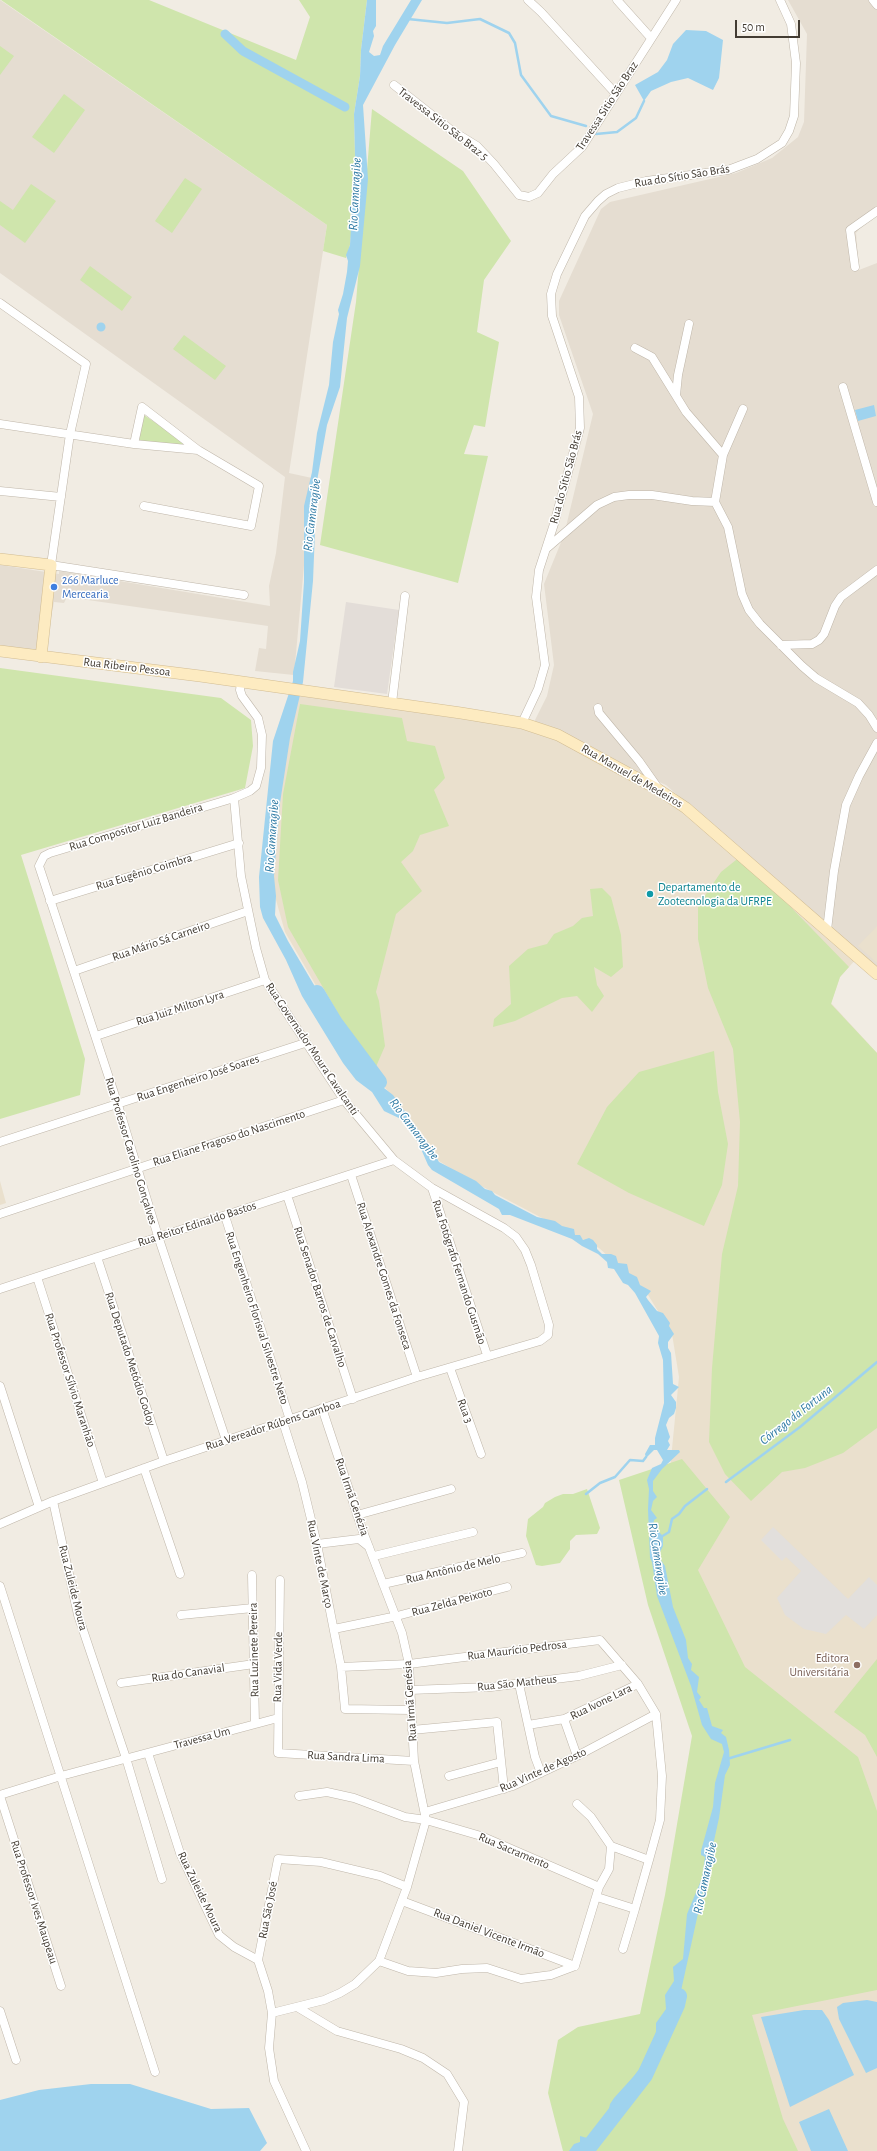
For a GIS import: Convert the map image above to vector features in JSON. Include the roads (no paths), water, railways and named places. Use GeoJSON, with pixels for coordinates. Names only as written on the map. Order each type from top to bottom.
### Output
{"type":"FeatureCollection","features":[{"type":"Feature","properties":{"kind":"main road"},"geometry":{"type":"LineString","coordinates":[[0,559],[51,565],[41,657]]}},
{"type":"Feature","properties":{"kind":"main road","name":"Rua Ribeiro Pessoa"},"geometry":{"type":"LineString","coordinates":[[0,651],[331,695]]}},
{"type":"Feature","properties":{"kind":"main road","name":"Rua Manuel de Medeiros"},"geometry":{"type":"LineString","coordinates":[[331,695],[522,723],[575,744],[660,790],[701,820],[877,974]]}},
{"type":"Feature","properties":{"kind":"street"},"geometry":{"type":"LineString","coordinates":[[528,0],[541,12],[616,94]]}},
{"type":"Feature","properties":{"kind":"street"},"geometry":{"type":"LineString","coordinates":[[617,0],[651,38]]}},
{"type":"Feature","properties":{"kind":"street","name":"Travessa Sitio São Braz"},"geometry":{"type":"LineString","coordinates":[[524,197],[533,196],[538,193],[553,174],[582,147],[676,0]]}},
{"type":"Feature","properties":{"kind":"street","name":"Rua do Sítio São Brás"},"geometry":{"type":"LineString","coordinates":[[522,723],[538,689],[545,665],[536,597],[539,570],[547,548],[580,428],[579,397],[552,316],[551,294],[558,274],[585,216],[606,194],[618,188],[646,180],[728,170],[757,159],[782,143],[790,131],[794,116],[796,63],[791,24],[780,0]]}},
{"type":"Feature","properties":{"kind":"street"},"geometry":{"type":"LineString","coordinates":[[873,0],[877,4]]}},
{"type":"Feature","properties":{"kind":"street","name":"Travessa Sitio São Braz 5"},"geometry":{"type":"LineString","coordinates":[[394,85],[452,130],[477,146],[494,164],[512,188],[524,197]]}},
{"type":"Feature","properties":{"kind":"street"},"geometry":{"type":"LineString","coordinates":[[854,267],[850,230],[877,211]]}},
{"type":"Feature","properties":{"kind":"street"},"geometry":{"type":"LineString","coordinates":[[0,303],[86,364],[70,434],[51,565],[244,594]]}},
{"type":"Feature","properties":{"kind":"street"},"geometry":{"type":"LineString","coordinates":[[676,395],[678,375],[689,324]]}},
{"type":"Feature","properties":{"kind":"street"},"geometry":{"type":"LineString","coordinates":[[635,348],[652,357],[686,412],[723,455]]}},
{"type":"Feature","properties":{"kind":"street"},"geometry":{"type":"LineString","coordinates":[[842,387],[877,502]]}},
{"type":"Feature","properties":{"kind":"street"},"geometry":{"type":"LineString","coordinates":[[134,444],[142,407],[198,450],[259,486],[251,526],[144,506]]}},
{"type":"Feature","properties":{"kind":"street"},"geometry":{"type":"LineString","coordinates":[[743,409],[723,455],[715,502],[728,527],[741,587],[749,610],[760,624],[816,678],[858,703],[869,715],[877,728]]}},
{"type":"Feature","properties":{"kind":"street"},"geometry":{"type":"LineString","coordinates":[[0,424],[134,444],[198,450]]}},
{"type":"Feature","properties":{"kind":"street"},"geometry":{"type":"LineString","coordinates":[[0,491],[61,497]]}},
{"type":"Feature","properties":{"kind":"street"},"geometry":{"type":"LineString","coordinates":[[547,548],[592,508],[614,498],[629,495],[652,495],[692,501],[715,502]]}},
{"type":"Feature","properties":{"kind":"street"},"geometry":{"type":"LineString","coordinates":[[781,645],[812,644],[819,640],[824,634],[835,606],[841,597],[877,570]]}},
{"type":"Feature","properties":{"kind":"street"},"geometry":{"type":"LineString","coordinates":[[392,703],[405,596]]}},
{"type":"Feature","properties":{"kind":"street","name":"Rua Compositor Luiz Bandeira"},"geometry":{"type":"LineString","coordinates":[[40,861],[50,853],[234,798],[250,791],[256,786],[261,768],[263,748],[262,735],[258,718],[242,696],[240,690],[241,683]]}},
{"type":"Feature","properties":{"kind":"street"},"geometry":{"type":"LineString","coordinates":[[598,708],[599,713],[639,761],[660,790]]}},
{"type":"Feature","properties":{"kind":"street"},"geometry":{"type":"LineString","coordinates":[[827,930],[835,864],[846,805],[859,776],[877,744]]}},
{"type":"Feature","properties":{"kind":"street","name":"Rua Governador Moura Cavalcanti"},"geometry":{"type":"LineString","coordinates":[[234,798],[248,911],[265,980],[305,1043],[344,1100],[394,1160],[432,1188],[504,1228],[516,1237],[525,1250],[531,1265],[549,1325],[548,1335]]}},
{"type":"Feature","properties":{"kind":"street","name":"Rua Eugênio Coimbra"},"geometry":{"type":"LineString","coordinates":[[50,901],[239,843]]}},
{"type":"Feature","properties":{"kind":"street","name":"Rua Professor Carolino Gonçalves"},"geometry":{"type":"LineString","coordinates":[[40,861],[39,866],[50,901],[96,1036],[158,1236],[226,1440]]}},
{"type":"Feature","properties":{"kind":"street","name":"Rua Mário Sá Carneiro"},"geometry":{"type":"LineString","coordinates":[[74,970],[248,911]]}},
{"type":"Feature","properties":{"kind":"street","name":"Rua Juiz Milton Lyra"},"geometry":{"type":"LineString","coordinates":[[96,1036],[265,980]]}},
{"type":"Feature","properties":{"kind":"street","name":"Rua Engenheiro José Soares"},"geometry":{"type":"LineString","coordinates":[[0,1142],[118,1105],[305,1043]]}},
{"type":"Feature","properties":{"kind":"street","name":"Rua Eliane Fragoso do Nascimento"},"geometry":{"type":"LineString","coordinates":[[0,1214],[344,1100]]}},
{"type":"Feature","properties":{"kind":"street","name":"Rua Reitor Edinaldo Bastos"},"geometry":{"type":"LineString","coordinates":[[0,1290],[158,1236],[225,1216],[394,1160]]}},
{"type":"Feature","properties":{"kind":"street","name":"Rua Alexandre Gomes da Fonseca"},"geometry":{"type":"LineString","coordinates":[[351,1174],[417,1378]]}},
{"type":"Feature","properties":{"kind":"street","name":"Rua Fotógrafo Fernando Gusmão"},"geometry":{"type":"LineString","coordinates":[[432,1188],[487,1355]]}},
{"type":"Feature","properties":{"kind":"street","name":"Rua Senador Barros de Carvalho"},"geometry":{"type":"LineString","coordinates":[[287,1195],[353,1399]]}},
{"type":"Feature","properties":{"kind":"street","name":"Rua Engenheiro Florisval Silvestre Neto"},"geometry":{"type":"LineString","coordinates":[[225,1216],[287,1421]]}},
{"type":"Feature","properties":{"kind":"street","name":"Rua Deputado Metódio Godoy"},"geometry":{"type":"LineString","coordinates":[[97,1257],[164,1461]]}},
{"type":"Feature","properties":{"kind":"street","name":"Rua Professor Sílvio Maranhão"},"geometry":{"type":"LineString","coordinates":[[38,1277],[103,1483]]}},
{"type":"Feature","properties":{"kind":"street","name":"Rua Vereador Rúbens Gamboa"},"geometry":{"type":"LineString","coordinates":[[0,1524],[53,1501],[164,1461],[487,1355],[540,1341],[548,1335]]}},
{"type":"Feature","properties":{"kind":"street","name":"Rua 3"},"geometry":{"type":"LineString","coordinates":[[450,1368],[481,1454]]}},
{"type":"Feature","properties":{"kind":"street"},"geometry":{"type":"LineString","coordinates":[[0,1386],[39,1507]]}},
{"type":"Feature","properties":{"kind":"street","name":"Rua Irmã Genézia"},"geometry":{"type":"LineString","coordinates":[[322,1408],[357,1515],[384,1584]]}},
{"type":"Feature","properties":{"kind":"street","name":"Rua Vinte de Março"},"geometry":{"type":"LineString","coordinates":[[287,1421],[317,1544],[341,1667],[345,1709],[410,1710]]}},
{"type":"Feature","properties":{"kind":"street"},"geometry":{"type":"LineString","coordinates":[[144,1468],[180,1574]]}},
{"type":"Feature","properties":{"kind":"street"},"geometry":{"type":"LineString","coordinates":[[357,1515],[452,1488]]}},
{"type":"Feature","properties":{"kind":"street","name":"Rua Zuleide Moura"},"geometry":{"type":"LineString","coordinates":[[53,1501],[78,1615],[126,1758],[162,1879]]}},
{"type":"Feature","properties":{"kind":"street"},"geometry":{"type":"LineString","coordinates":[[317,1544],[359,1539],[365,1542],[374,1556],[473,1532]]}},
{"type":"Feature","properties":{"kind":"street","name":"Rua Antônio de Melo"},"geometry":{"type":"LineString","coordinates":[[384,1584],[522,1554]]}},
{"type":"Feature","properties":{"kind":"street","name":"Rua Luzinete Pereira"},"geometry":{"type":"LineString","coordinates":[[252,1575],[256,1724]]}},
{"type":"Feature","properties":{"kind":"street","name":"Rua Vida Verde"},"geometry":{"type":"LineString","coordinates":[[278,1753],[280,1580]]}},
{"type":"Feature","properties":{"kind":"street","name":"Rua Irmã Genésia"},"geometry":{"type":"LineString","coordinates":[[384,1584],[397,1616],[409,1664],[410,1710],[414,1760],[426,1816]]}},
{"type":"Feature","properties":{"kind":"street"},"geometry":{"type":"LineString","coordinates":[[0,1586],[62,1776],[155,2072]]}},
{"type":"Feature","properties":{"kind":"street","name":"Rua Zelda Peixoto"},"geometry":{"type":"LineString","coordinates":[[334,1629],[397,1616],[506,1587]]}},
{"type":"Feature","properties":{"kind":"street"},"geometry":{"type":"LineString","coordinates":[[181,1615],[253,1608]]}},
{"type":"Feature","properties":{"kind":"street","name":"Rua Maurício Pedrosa"},"geometry":{"type":"LineString","coordinates":[[341,1667],[409,1664],[600,1640],[638,1684],[656,1714]]}},
{"type":"Feature","properties":{"kind":"street","name":"Rua do Canavial"},"geometry":{"type":"LineString","coordinates":[[121,1683],[254,1664]]}},
{"type":"Feature","properties":{"kind":"street","name":"Rua São Matheus"},"geometry":{"type":"LineString","coordinates":[[410,1690],[491,1687],[519,1684],[579,1676],[622,1665]]}},
{"type":"Feature","properties":{"kind":"street"},"geometry":{"type":"LineString","coordinates":[[519,1684],[541,1773]]}},
{"type":"Feature","properties":{"kind":"street","name":"Rua Ivone Lara"},"geometry":{"type":"LineString","coordinates":[[528,1725],[564,1719],[638,1684]]}},
{"type":"Feature","properties":{"kind":"street"},"geometry":{"type":"LineString","coordinates":[[624,1949],[660,1820],[662,1776],[656,1714]]}},
{"type":"Feature","properties":{"kind":"street","name":"Rua Vinte de Agosto"},"geometry":{"type":"LineString","coordinates":[[426,1816],[504,1789],[541,1773],[577,1756],[656,1714]]}},
{"type":"Feature","properties":{"kind":"street","name":"Travessa Um"},"geometry":{"type":"LineString","coordinates":[[0,1795],[126,1758],[278,1718]]}},
{"type":"Feature","properties":{"kind":"street","name":"Rua Ivone Lara"},"geometry":{"type":"LineString","coordinates":[[564,1719],[577,1756]]}},
{"type":"Feature","properties":{"kind":"street"},"geometry":{"type":"LineString","coordinates":[[412,1730],[496,1722],[504,1789]]}},
{"type":"Feature","properties":{"kind":"street","name":"Rua Zuleide Moura"},"geometry":{"type":"LineString","coordinates":[[148,1753],[180,1853],[219,1934],[234,1947],[258,1960]]}},
{"type":"Feature","properties":{"kind":"street","name":"Rua Sandra Lima"},"geometry":{"type":"LineString","coordinates":[[278,1753],[414,1760]]}},
{"type":"Feature","properties":{"kind":"street"},"geometry":{"type":"LineString","coordinates":[[449,1776],[501,1762]]}},
{"type":"Feature","properties":{"kind":"street","name":"Rua Sacramento"},"geometry":{"type":"LineString","coordinates":[[299,1796],[327,1792],[354,1798],[405,1817],[426,1816],[481,1836],[599,1887]]}},
{"type":"Feature","properties":{"kind":"street","name":"Rua Professor Ives Maupeau"},"geometry":{"type":"LineString","coordinates":[[0,1795],[61,1986]]}},
{"type":"Feature","properties":{"kind":"street"},"geometry":{"type":"LineString","coordinates":[[577,1804],[591,1818],[611,1846],[649,1860]]}},
{"type":"Feature","properties":{"kind":"street"},"geometry":{"type":"LineString","coordinates":[[272,2013],[324,2000],[340,1993],[355,1984],[379,1961],[407,1887],[426,1816]]}},
{"type":"Feature","properties":{"kind":"street"},"geometry":{"type":"LineString","coordinates":[[379,1961],[408,1971],[436,1973],[462,1969],[487,1968],[521,1979],[551,1976],[576,1966],[599,1887],[609,1869],[611,1846]]}},
{"type":"Feature","properties":{"kind":"street","name":"Rua São José"},"geometry":{"type":"LineString","coordinates":[[258,1960],[278,1859],[321,1862],[380,1876],[407,1887]]}},
{"type":"Feature","properties":{"kind":"street"},"geometry":{"type":"LineString","coordinates":[[597,1897],[635,1909]]}},
{"type":"Feature","properties":{"kind":"street","name":"Rua Daniel Vicente Irmão"},"geometry":{"type":"LineString","coordinates":[[402,1901],[576,1966]]}},
{"type":"Feature","properties":{"kind":"street"},"geometry":{"type":"LineString","coordinates":[[258,1960],[268,1991],[272,2013],[269,2048],[274,2081],[306,2151]]}},
{"type":"Feature","properties":{"kind":"street"},"geometry":{"type":"LineString","coordinates":[[297,2007],[337,2031],[401,2049],[423,2058],[448,2074],[464,2102],[458,2151]]}},
{"type":"Feature","properties":{"kind":"street"},"geometry":{"type":"LineString","coordinates":[[0,2011],[16,2060]]}},
{"type":"Feature","properties":{"kind":"water","name":"Rio Camaragibe"},"geometry":{"type":"Polygon","coordinates":[[[367,0],[376,0],[376,26],[373,31],[374,36],[369,52],[374,56],[380,55],[383,46],[411,0],[422,0],[395,45],[363,105],[368,179],[360,266],[347,318],[340,387],[327,425],[317,481],[313,581],[303,682],[290,738],[280,803],[274,876],[276,896],[275,915],[288,941],[317,990],[325,1000],[329,1015],[339,1039],[353,1058],[363,1066],[367,1064],[384,1088],[393,1095],[432,1149],[439,1162],[476,1181],[485,1189],[492,1191],[495,1195],[537,1217],[555,1221],[562,1226],[574,1229],[575,1235],[580,1235],[583,1240],[589,1238],[593,1240],[597,1245],[597,1249],[602,1254],[611,1254],[616,1256],[618,1263],[627,1264],[629,1273],[637,1277],[640,1285],[651,1291],[646,1297],[657,1311],[663,1313],[670,1323],[669,1326],[674,1334],[668,1342],[668,1348],[671,1353],[673,1384],[679,1387],[671,1395],[676,1402],[676,1408],[674,1414],[669,1418],[666,1425],[670,1437],[668,1441],[670,1445],[667,1450],[679,1450],[680,1452],[662,1469],[653,1481],[653,1491],[657,1497],[653,1501],[651,1510],[657,1518],[654,1520],[653,1526],[663,1536],[663,1546],[658,1556],[665,1566],[673,1607],[686,1640],[688,1658],[692,1664],[691,1670],[699,1677],[697,1692],[701,1697],[699,1700],[704,1708],[707,1708],[712,1726],[723,1730],[721,1733],[726,1737],[729,1750],[730,1765],[725,1775],[719,1818],[675,2015],[663,2020],[661,2025],[662,2045],[654,2061],[647,2065],[643,2074],[603,2134],[582,2151],[569,2151],[574,2144],[580,2142],[580,2136],[587,2138],[603,2120],[606,2123],[610,2104],[656,2047],[656,2023],[666,2009],[665,1995],[674,1981],[673,1967],[683,1959],[687,1914],[702,1878],[705,1857],[701,1855],[701,1851],[713,1807],[715,1783],[724,1752],[722,1744],[711,1739],[702,1725],[691,1686],[657,1596],[652,1562],[650,1558],[648,1509],[649,1489],[647,1480],[652,1468],[661,1464],[663,1460],[657,1450],[654,1450],[646,1458],[645,1454],[650,1445],[655,1445],[655,1438],[664,1403],[663,1360],[658,1343],[659,1336],[635,1293],[628,1285],[623,1283],[614,1269],[608,1268],[607,1262],[598,1254],[572,1239],[510,1215],[502,1215],[499,1209],[432,1170],[428,1165],[418,1142],[401,1119],[384,1111],[372,1092],[356,1080],[343,1063],[302,996],[286,960],[263,918],[260,907],[259,877],[273,741],[293,681],[293,672],[300,641],[304,582],[304,506],[312,472],[317,433],[329,385],[333,342],[339,314],[338,310],[347,272],[348,261],[346,255],[350,245],[355,156],[354,114],[360,76],[361,50],[367,0]]]}},
{"type":"Feature","properties":{"kind":"water"},"geometry":{"type":"Polygon","coordinates":[[[686,30],[706,31],[723,40],[719,78],[713,90],[688,78],[671,82],[651,91],[644,101],[635,85],[658,72],[667,60],[673,44],[686,30]]]}},
{"type":"Feature","properties":{"kind":"water"},"geometry":{"type":"Polygon","coordinates":[[[101,322],[106,327],[101,332],[96,327],[101,322]]]}},
{"type":"Feature","properties":{"kind":"water"},"geometry":{"type":"Polygon","coordinates":[[[874,405],[876,416],[858,421],[855,410],[874,405]]]}},
{"type":"Feature","properties":{"kind":"water"},"geometry":{"type":"Polygon","coordinates":[[[867,2000],[877,2002],[877,2068],[866,2073],[839,2019],[837,2007],[843,2003],[867,2000]]]}},
{"type":"Feature","properties":{"kind":"water"},"geometry":{"type":"Polygon","coordinates":[[[804,2010],[822,2010],[829,2020],[854,2075],[790,2107],[761,2017],[804,2010]]]}},
{"type":"Feature","properties":{"kind":"water"},"geometry":{"type":"Polygon","coordinates":[[[91,2084],[130,2084],[211,2109],[249,2108],[267,2143],[260,2151],[0,2151],[0,2100],[39,2090],[91,2084]]]}},
{"type":"Feature","properties":{"kind":"water"},"geometry":{"type":"Polygon","coordinates":[[[829,2109],[848,2151],[811,2151],[799,2122],[829,2109]]]}},
{"type":"Feature","properties":{"kind":"waterway"},"geometry":{"type":"LineString","coordinates":[[408,19],[447,23],[480,19],[509,33],[515,43],[521,75],[551,116],[586,126]]}},
{"type":"Feature","properties":{"kind":"waterway"},"geometry":{"type":"LineString","coordinates":[[225,34],[243,51],[345,107]]}},
{"type":"Feature","properties":{"kind":"waterway"},"geometry":{"type":"LineString","coordinates":[[596,134],[617,132],[636,118],[644,101]]}},
{"type":"Feature","properties":{"kind":"waterway","name":"Rio Camaragibe"},"geometry":{"type":"LineString","coordinates":[[317,993],[335,1023],[379,1082]]}},
{"type":"Feature","properties":{"kind":"waterway","name":"Córrego da Fortuna"},"geometry":{"type":"LineString","coordinates":[[726,1482],[800,1427],[877,1362]]}},
{"type":"Feature","properties":{"kind":"waterway"},"geometry":{"type":"LineString","coordinates":[[586,1494],[600,1483],[615,1477],[630,1460],[643,1461],[646,1457]]}},
{"type":"Feature","properties":{"kind":"waterway","name":"Córrego da Fortuna"},"geometry":{"type":"LineString","coordinates":[[661,1537],[669,1532],[672,1519],[679,1514],[685,1506],[707,1489]]}},
{"type":"Feature","properties":{"kind":"waterway"},"geometry":{"type":"LineString","coordinates":[[727,1759],[790,1740]]}},
{"type":"Feature","properties":{"kind":"waterway","name":"Rio Camaragibe"},"geometry":{"type":"LineString","coordinates":[[586,2151],[645,2075],[677,2005],[679,1996]]}},
{"type":"Feature","properties":{"kind":"place","name":"266 Marluce Mercearia"},"geometry":{"type":"Point","coordinates":[54,587]}},
{"type":"Feature","properties":{"kind":"place","name":"Departamento de Zootecnologia da UFRPE"},"geometry":{"type":"Point","coordinates":[650,894]}},
{"type":"Feature","properties":{"kind":"place","name":"Editora Universitária"},"geometry":{"type":"Point","coordinates":[857,1665]}}]}
